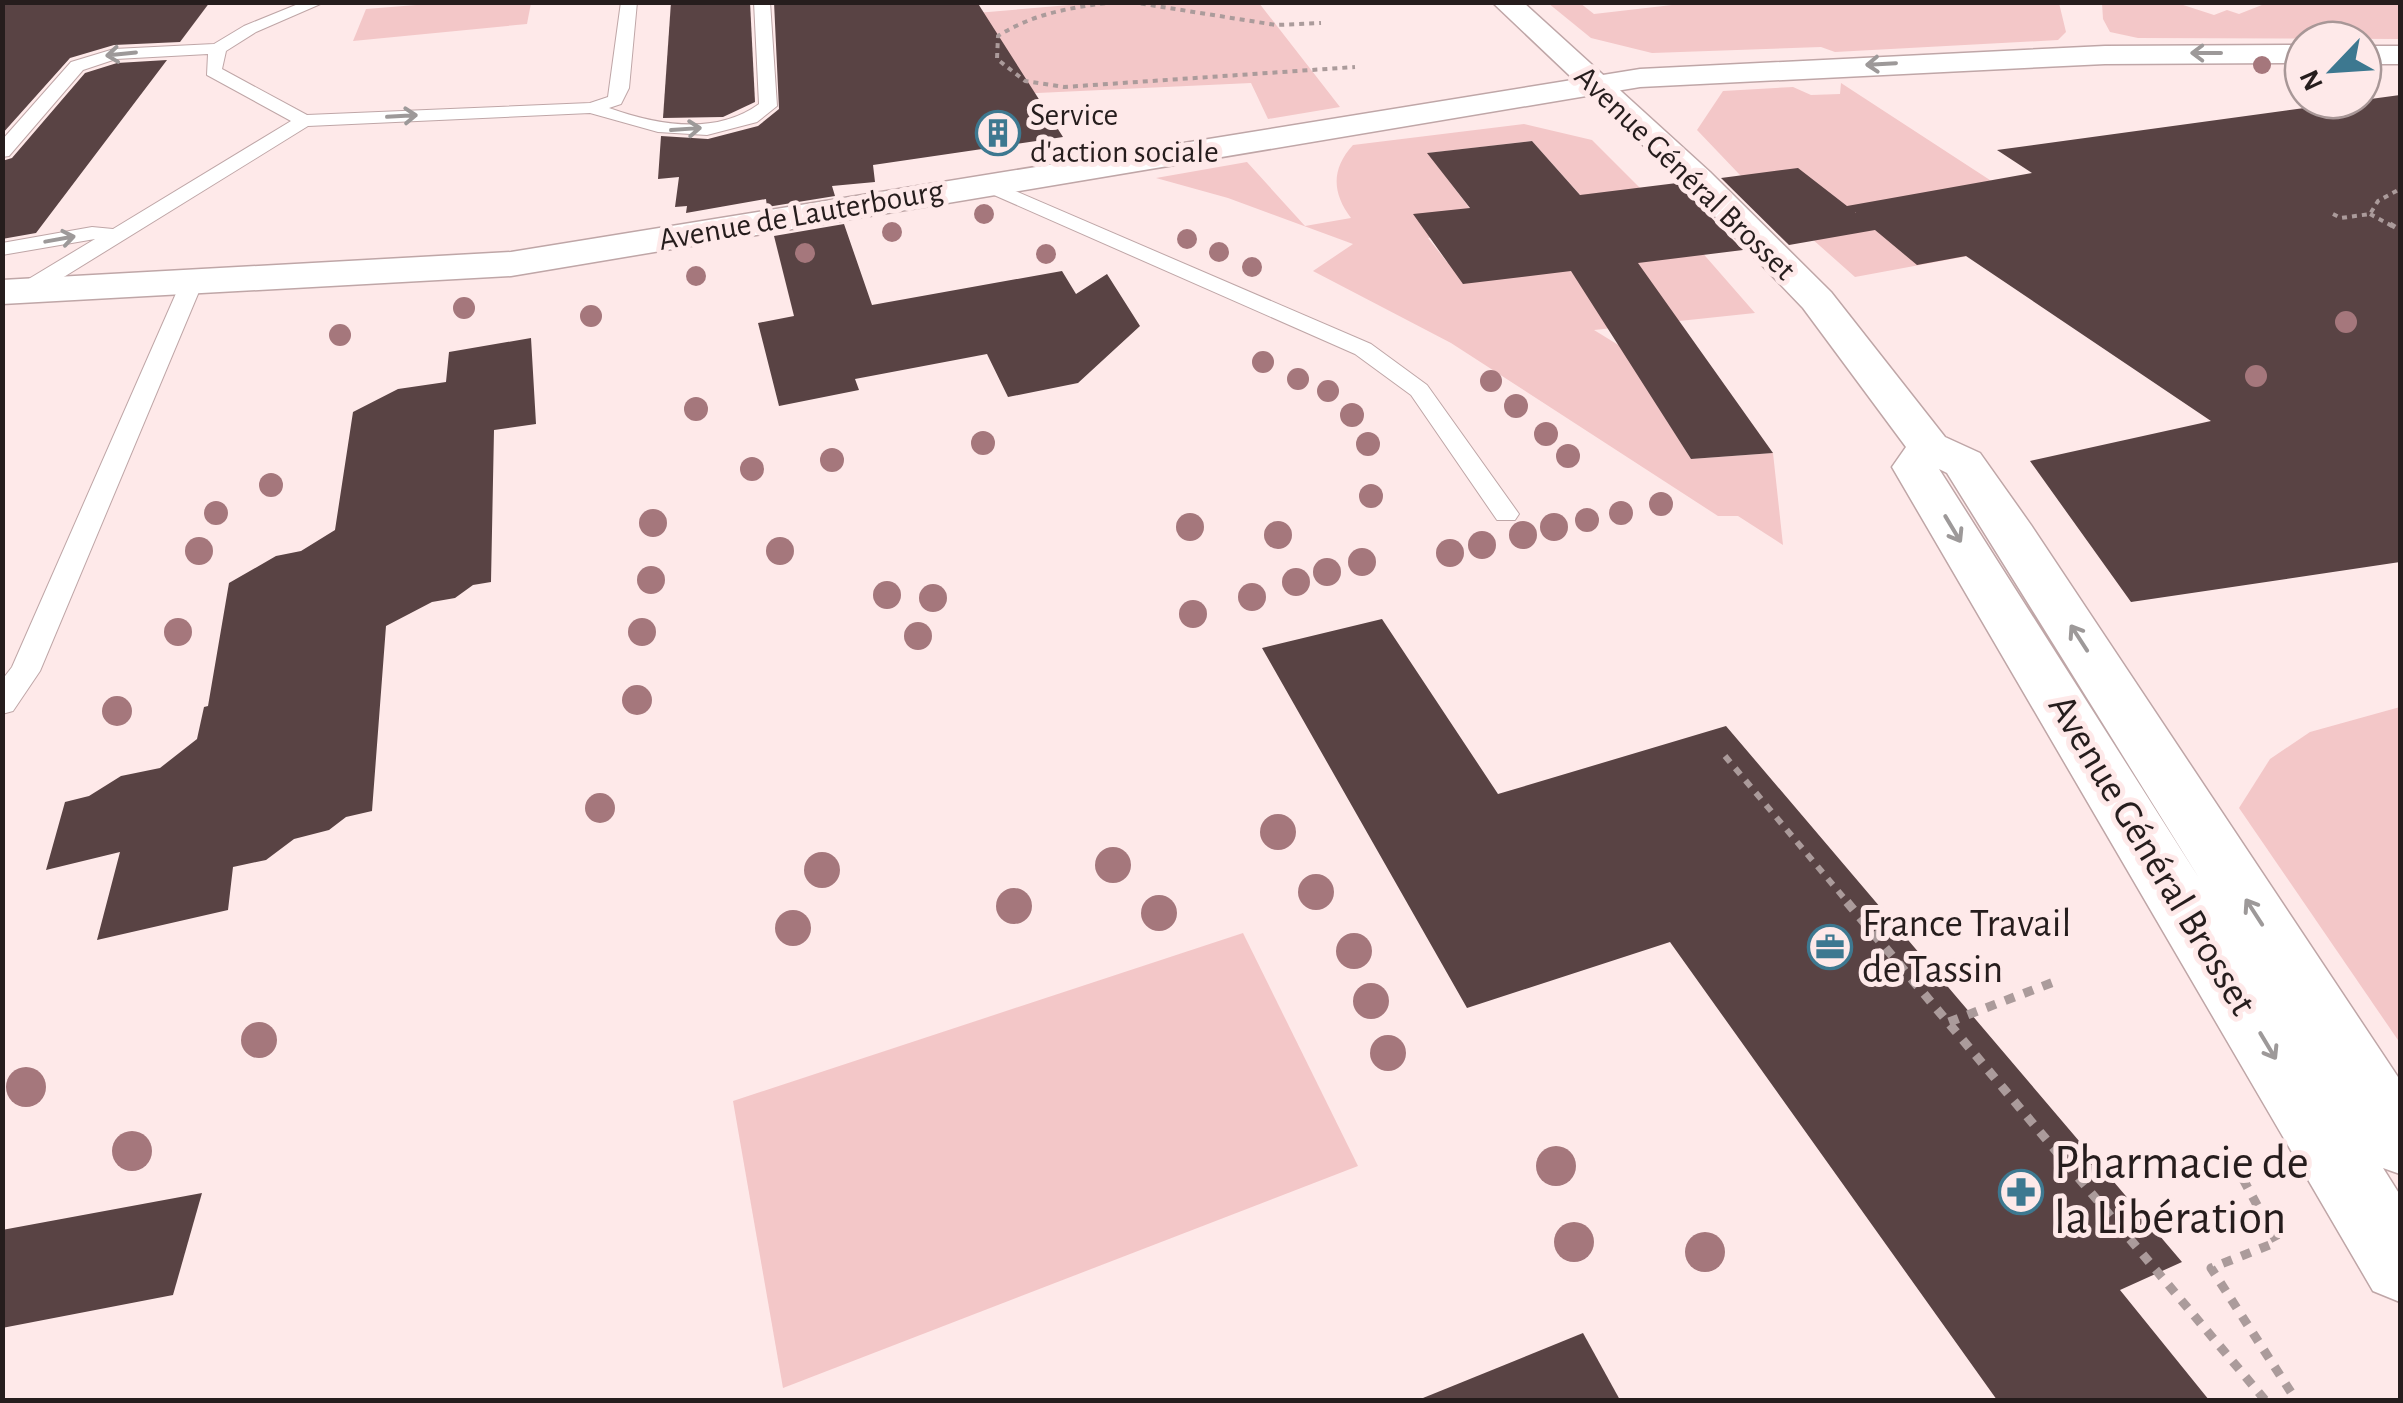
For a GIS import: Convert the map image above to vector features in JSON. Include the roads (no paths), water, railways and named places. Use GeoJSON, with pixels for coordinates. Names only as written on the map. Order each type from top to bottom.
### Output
{"type":"FeatureCollection","features":[{"type":"Feature","properties":{"kind":"street","name":"Avenue Général Brosset"},"geometry":{"type":"LineString","coordinates":[[1506,2],[1698,179],[1818,300],[1930,446],[1964,463],[2400,1142]]}},
{"type":"Feature","properties":{"kind":"street","name":"Avenue de Lauterbourg"},"geometry":{"type":"LineString","coordinates":[[14,292],[510,264],[1640,78],[2106,54],[2283,54]]}},
{"type":"Feature","properties":{"kind":"street","name":"Avenue Général Brosset"},"geometry":{"type":"LineString","coordinates":[[1930,446],[1915,467],[2400,1264]]}},
{"type":"Feature","properties":{"kind":"lane"},"geometry":{"type":"LineString","coordinates":[[2,152],[77,66],[92,58],[218,50],[250,29],[318,2]]}},
{"type":"Feature","properties":{"kind":"lane"},"geometry":{"type":"LineString","coordinates":[[14,292],[117,235],[304,121],[592,108],[615,100],[620,88],[628,2]]}},
{"type":"Feature","properties":{"kind":"lane"},"geometry":{"type":"LineString","coordinates":[[592,108],[637,124],[669,130],[720,126],[758,115],[768,106],[762,2]]}},
{"type":"Feature","properties":{"kind":"lane"},"geometry":{"type":"LineString","coordinates":[[218,50],[213,71],[304,121]]}},
{"type":"Feature","properties":{"kind":"lane"},"geometry":{"type":"LineString","coordinates":[[985,184],[1364,349],[1419,390],[1506,514]]}},
{"type":"Feature","properties":{"kind":"lane"},"geometry":{"type":"LineString","coordinates":[[2,248],[92,233],[117,235]]}},
{"type":"Feature","properties":{"kind":"lane"},"geometry":{"type":"LineString","coordinates":[[2,703],[25,671],[192,282]]}},
{"type":"Feature","properties":{"kind":"place","name":"Service d'action sociale"},"geometry":{"type":"Point","coordinates":[998,133]}},
{"type":"Feature","properties":{"kind":"place","name":"France Travail de Tassin"},"geometry":{"type":"Point","coordinates":[1830,947]}},
{"type":"Feature","properties":{"kind":"place","name":"Pharmacie de la Libération"},"geometry":{"type":"Point","coordinates":[2021,1192]}}]}
